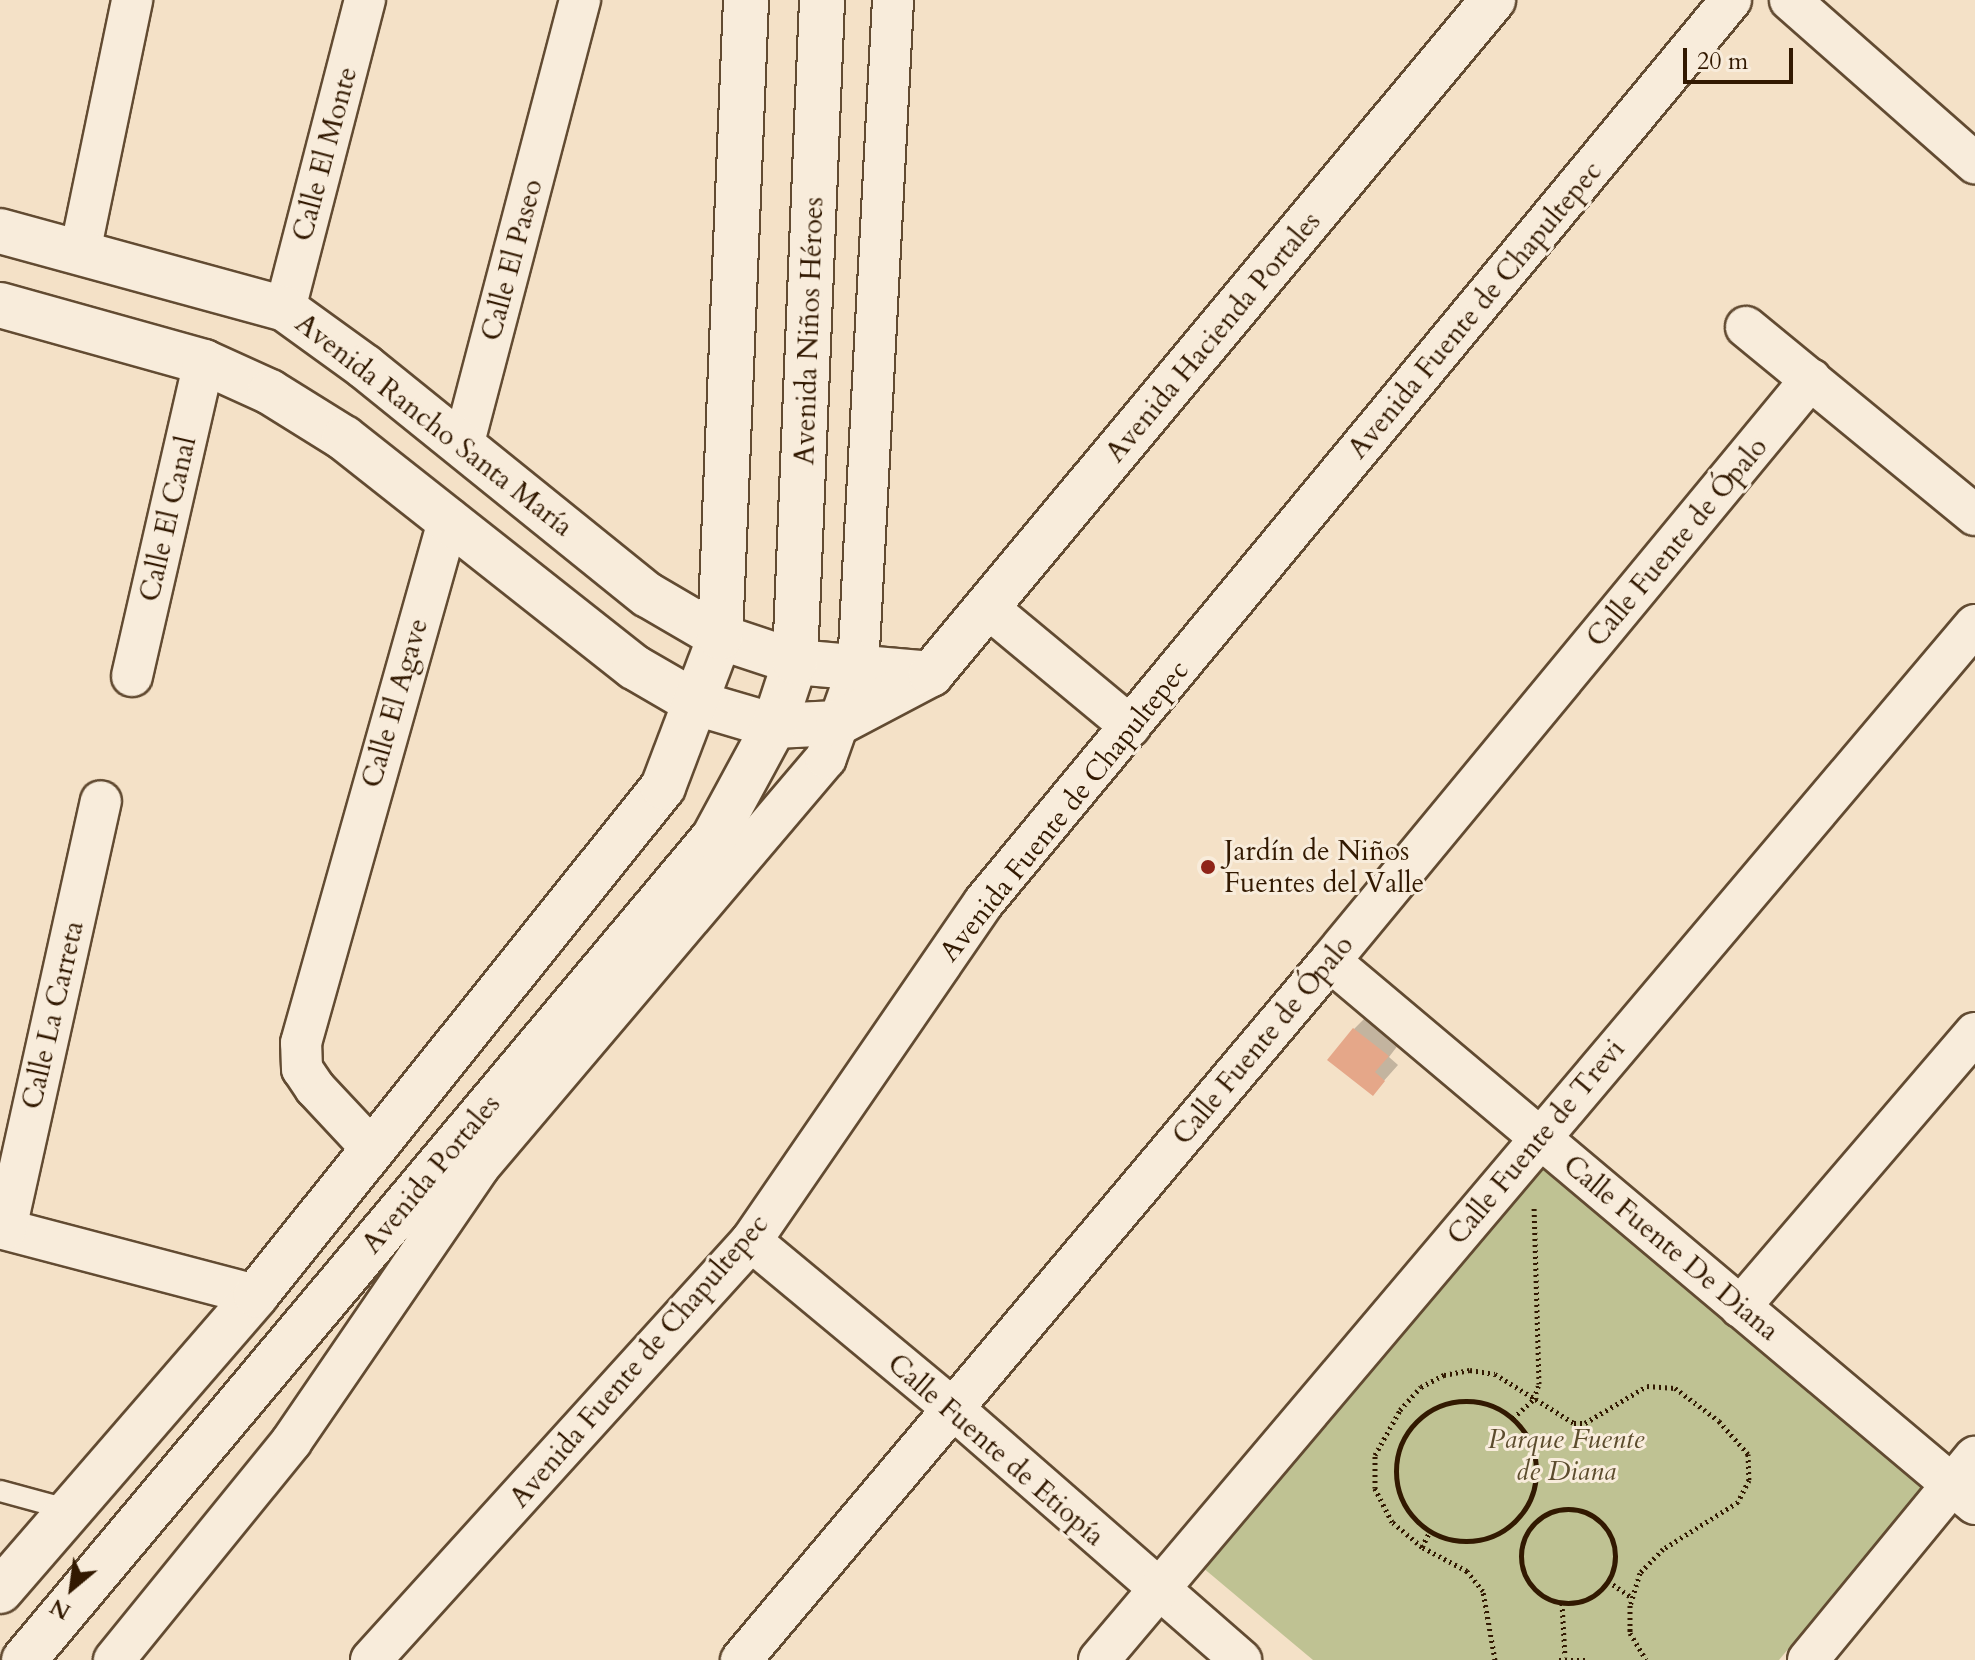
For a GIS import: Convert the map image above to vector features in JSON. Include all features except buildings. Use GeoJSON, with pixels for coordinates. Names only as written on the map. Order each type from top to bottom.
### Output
{"type":"FeatureCollection","features":[{"type":"Feature","properties":{"kind":"main road"},"geometry":{"type":"LineString","coordinates":[[720,637],[746,0]]}},
{"type":"Feature","properties":{"kind":"main road","name":"Avenida Niños Héroes"},"geometry":{"type":"LineString","coordinates":[[795,662],[822,0]]}},
{"type":"Feature","properties":{"kind":"main road","name":"Avenida Hacienda Portales"},"geometry":{"type":"LineString","coordinates":[[774,726],[838,723],[931,674],[1493,0]]}},
{"type":"Feature","properties":{"kind":"main road","name":"Avenida Rancho Santa María"},"geometry":{"type":"LineString","coordinates":[[0,231],[285,309],[463,446],[648,595],[720,637],[795,662]]}},
{"type":"Feature","properties":{"kind":"main road"},"geometry":{"type":"LineString","coordinates":[[0,305],[204,362],[270,392],[344,438],[634,667],[696,703],[774,726]]}},
{"type":"Feature","properties":{"kind":"main road","name":"Avenida Portales"},"geometry":{"type":"LineString","coordinates":[[0,1591],[256,1295],[663,787],[720,637]]}},
{"type":"Feature","properties":{"kind":"main road"},"geometry":{"type":"LineString","coordinates":[[795,662],[931,674]]}},
{"type":"Feature","properties":{"kind":"main road","name":"Avenida Portales"},"geometry":{"type":"LineString","coordinates":[[24,1660],[714,837],[774,726],[795,662]]}},
{"type":"Feature","properties":{"kind":"street"},"geometry":{"type":"LineString","coordinates":[[80,252],[132,0]]}},
{"type":"Feature","properties":{"kind":"street","name":"Calle El Monte"},"geometry":{"type":"LineString","coordinates":[[285,309],[365,0]]}},
{"type":"Feature","properties":{"kind":"street","name":"Calle El Paseo"},"geometry":{"type":"LineString","coordinates":[[463,446],[580,0]]}},
{"type":"Feature","properties":{"kind":"street"},"geometry":{"type":"LineString","coordinates":[[114,1660],[291,1442],[479,1167],[826,758],[858,668],[893,0]]}},
{"type":"Feature","properties":{"kind":"street","name":"Avenida Fuente de Chapultepec"},"geometry":{"type":"LineString","coordinates":[[371,1660],[751,1241],[984,902],[1731,0]]}},
{"type":"Feature","properties":{"kind":"street"},"geometry":{"type":"LineString","coordinates":[[1790,0],[1975,163]]}},
{"type":"Feature","properties":{"kind":"street"},"geometry":{"type":"LineString","coordinates":[[1746,327],[1975,515]]}},
{"type":"Feature","properties":{"kind":"street","name":"Calle El Canal"},"geometry":{"type":"LineString","coordinates":[[132,676],[204,362]]}},
{"type":"Feature","properties":{"kind":"street","name":"Calle Fuente de Ópalo"},"geometry":{"type":"LineString","coordinates":[[741,1660],[951,1407],[1330,961],[1811,379]]}},
{"type":"Feature","properties":{"kind":"street","name":"Calle El Agave"},"geometry":{"type":"LineString","coordinates":[[373,1150],[302,1069],[301,1043],[449,518]]}},
{"type":"Feature","properties":{"kind":"street"},"geometry":{"type":"LineString","coordinates":[[988,608],[1130,726]]}},
{"type":"Feature","properties":{"kind":"street","name":"Calle Fuente de Trevi"},"geometry":{"type":"LineString","coordinates":[[1099,1660],[1975,625]]}},
{"type":"Feature","properties":{"kind":"street","name":"Calle La Carreta"},"geometry":{"type":"LineString","coordinates":[[3,1229],[101,801]]}},
{"type":"Feature","properties":{"kind":"street","name":"Calle Fuente De Diana"},"geometry":{"type":"LineString","coordinates":[[1330,961],[1536,1142],[1740,1307],[1967,1482]]}},
{"type":"Feature","properties":{"kind":"street"},"geometry":{"type":"LineString","coordinates":[[1740,1307],[1975,1033]]}},
{"type":"Feature","properties":{"kind":"street"},"geometry":{"type":"LineString","coordinates":[[3,1229],[256,1295]]}},
{"type":"Feature","properties":{"kind":"street","name":"Calle Fuente de Etiopía"},"geometry":{"type":"LineString","coordinates":[[751,1241],[951,1407],[1157,1592],[1241,1660]]}},
{"type":"Feature","properties":{"kind":"street"},"geometry":{"type":"LineString","coordinates":[[1808,1660],[1967,1482]]}},
{"type":"Feature","properties":{"kind":"lane"},"geometry":{"type":"LineString","coordinates":[[0,1491],[70,1510]]}},
{"type":"Feature","properties":{"kind":"path"},"geometry":{"type":"LineString","coordinates":[[1513,1418],[1534,1399],[1539,1384],[1536,1142]]}},
{"type":"Feature","properties":{"kind":"path"},"geometry":{"type":"LineString","coordinates":[[1495,1660],[1483,1591],[1467,1571],[1422,1547],[1392,1522],[1375,1488],[1375,1455],[1400,1410],[1421,1387],[1444,1375],[1470,1370],[1495,1374],[1565,1419],[1585,1423],[1647,1386],[1675,1388],[1719,1421],[1748,1454],[1749,1480],[1738,1502],[1663,1549],[1640,1573],[1632,1598],[1630,1633],[1646,1660]]}},
{"type":"Feature","properties":{"kind":"path"},"geometry":{"type":"LineString","coordinates":[[1475,1401],[1513,1418],[1535,1454],[1537,1475],[1533,1495],[1518,1519],[1489,1538],[1468,1541],[1430,1531],[1412,1516],[1396,1478],[1397,1456],[1411,1429],[1434,1408],[1454,1402],[1475,1401]]}},
{"type":"Feature","properties":{"kind":"path"},"geometry":{"type":"LineString","coordinates":[[1550,1513],[1588,1514],[1613,1543],[1608,1581],[1588,1599],[1562,1603],[1539,1594],[1524,1575],[1520,1551],[1529,1529],[1550,1513]]}},
{"type":"Feature","properties":{"kind":"path"},"geometry":{"type":"LineString","coordinates":[[1518,1519],[1529,1529]]}},
{"type":"Feature","properties":{"kind":"path"},"geometry":{"type":"LineString","coordinates":[[1422,1547],[1430,1531]]}},
{"type":"Feature","properties":{"kind":"path"},"geometry":{"type":"LineString","coordinates":[[1608,1581],[1632,1598]]}},
{"type":"Feature","properties":{"kind":"path"},"geometry":{"type":"LineString","coordinates":[[1562,1603],[1562,1659],[1588,1660]]}},
{"type":"Feature","properties":{"kind":"green space","name":"Parque Fuente de Diana"},"geometry":{"type":"Polygon","coordinates":[[[1539,1166],[1924,1487],[1779,1660],[1313,1660],[1202,1567],[1539,1166]]]}},
{"type":"Feature","properties":{"kind":"place","name":"Jardín de Niños Fuentes del Valle"},"geometry":{"type":"Point","coordinates":[1208,867]}}]}
